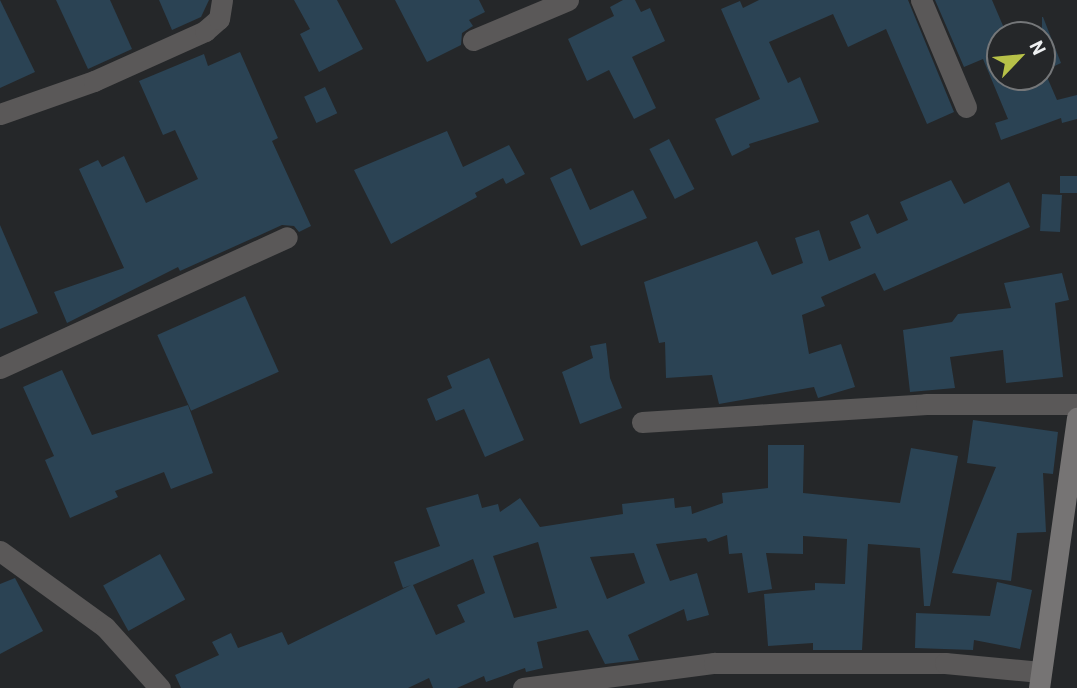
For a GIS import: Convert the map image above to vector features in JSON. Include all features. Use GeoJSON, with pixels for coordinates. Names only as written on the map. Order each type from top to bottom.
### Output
{"type":"FeatureCollection","features":[{"type":"Feature","properties":{"kind":"main road"},"geometry":{"type":"LineString","coordinates":[[1040,680],[1077,418]]}},
{"type":"Feature","properties":{"kind":"street"},"geometry":{"type":"LineString","coordinates":[[0,114],[94,81],[205,31],[219,19],[222,0]]}},
{"type":"Feature","properties":{"kind":"street"},"geometry":{"type":"LineString","coordinates":[[473,40],[568,0]]}},
{"type":"Feature","properties":{"kind":"street"},"geometry":{"type":"LineString","coordinates":[[921,0],[967,107]]}},
{"type":"Feature","properties":{"kind":"street"},"geometry":{"type":"LineString","coordinates":[[0,368],[287,237]]}},
{"type":"Feature","properties":{"kind":"street"},"geometry":{"type":"LineString","coordinates":[[642,422],[926,404],[1077,404]]}},
{"type":"Feature","properties":{"kind":"street"},"geometry":{"type":"LineString","coordinates":[[0,551],[105,627],[160,688]]}},
{"type":"Feature","properties":{"kind":"street"},"geometry":{"type":"LineString","coordinates":[[523,688],[714,663],[946,663],[1040,680]]}},
{"type":"Feature","properties":{"kind":"building"},"geometry":{"type":"Polygon","coordinates":[[[0,0],[35,72],[0,88],[0,0]]]}},
{"type":"Feature","properties":{"kind":"building"},"geometry":{"type":"Polygon","coordinates":[[[56,0],[110,0],[132,49],[88,69],[56,0]]]}},
{"type":"Feature","properties":{"kind":"building"},"geometry":{"type":"Polygon","coordinates":[[[159,0],[209,0],[201,17],[172,30],[159,0]]]}},
{"type":"Feature","properties":{"kind":"building"},"geometry":{"type":"Polygon","coordinates":[[[294,0],[337,0],[363,49],[319,72],[300,34],[310,29],[294,0]]]}},
{"type":"Feature","properties":{"kind":"building"},"geometry":{"type":"Polygon","coordinates":[[[395,0],[479,0],[485,12],[469,20],[473,26],[462,33],[461,45],[427,62],[395,0]]]}},
{"type":"Feature","properties":{"kind":"building"},"geometry":{"type":"Polygon","coordinates":[[[623,0],[635,0],[641,12],[650,8],[665,41],[632,57],[656,108],[634,119],[609,70],[587,81],[568,39],[614,16],[610,7],[623,0]]]}},
{"type":"Feature","properties":{"kind":"building"},"geometry":{"type":"Polygon","coordinates":[[[759,0],[908,0],[954,112],[927,124],[886,29],[848,47],[833,14],[769,42],[788,83],[800,77],[819,122],[749,144],[750,147],[732,156],[715,119],[760,99],[721,9],[740,1],[743,8],[759,0]]]}},
{"type":"Feature","properties":{"kind":"building"},"geometry":{"type":"Polygon","coordinates":[[[935,0],[992,0],[1001,21],[986,21],[986,66],[983,59],[964,67],[935,0]]]}},
{"type":"Feature","properties":{"kind":"building"},"geometry":{"type":"Polygon","coordinates":[[[1056,50],[1061,63],[1056,65],[1056,50]]]}},
{"type":"Feature","properties":{"kind":"building"},"geometry":{"type":"Polygon","coordinates":[[[240,52],[278,138],[272,141],[311,226],[299,232],[294,226],[282,225],[180,271],[178,267],[67,323],[54,292],[124,268],[79,169],[98,160],[102,167],[124,156],[146,203],[198,179],[175,130],[163,135],[139,81],[204,54],[208,66],[240,52]]]}},
{"type":"Feature","properties":{"kind":"building"},"geometry":{"type":"Polygon","coordinates":[[[325,87],[337,113],[316,123],[304,97],[325,87]]]}},
{"type":"Feature","properties":{"kind":"building"},"geometry":{"type":"Polygon","coordinates":[[[996,91],[1053,91],[1057,100],[1077,95],[1077,119],[1062,123],[1061,118],[1001,140],[995,123],[1008,119],[996,91]]]}},
{"type":"Feature","properties":{"kind":"building"},"geometry":{"type":"Polygon","coordinates":[[[447,131],[463,167],[509,145],[525,174],[506,184],[503,178],[475,193],[477,197],[391,244],[354,170],[447,131]]]}},
{"type":"Feature","properties":{"kind":"building"},"geometry":{"type":"Polygon","coordinates":[[[669,139],[694,189],[675,199],[649,149],[669,139]]]}},
{"type":"Feature","properties":{"kind":"building"},"geometry":{"type":"Polygon","coordinates":[[[571,168],[590,210],[633,190],[647,218],[581,246],[550,178],[571,168]]]}},
{"type":"Feature","properties":{"kind":"building"},"geometry":{"type":"Polygon","coordinates":[[[1060,176],[1077,176],[1077,193],[1060,193],[1060,176]]]}},
{"type":"Feature","properties":{"kind":"building"},"geometry":{"type":"Polygon","coordinates":[[[951,180],[964,204],[1009,182],[1030,227],[884,291],[875,273],[821,297],[825,306],[802,315],[809,354],[841,344],[855,387],[818,398],[814,387],[719,404],[712,375],[666,378],[665,342],[659,343],[644,282],[757,241],[772,275],[803,263],[795,238],[819,230],[829,261],[861,248],[850,222],[868,214],[877,234],[908,220],[900,202],[951,180]]]}},
{"type":"Feature","properties":{"kind":"building"},"geometry":{"type":"Polygon","coordinates":[[[1042,194],[1062,195],[1060,232],[1040,231],[1042,194]]]}},
{"type":"Feature","properties":{"kind":"building"},"geometry":{"type":"Polygon","coordinates":[[[0,225],[38,313],[0,329],[0,225]]]}},
{"type":"Feature","properties":{"kind":"building"},"geometry":{"type":"Polygon","coordinates":[[[1062,273],[1069,300],[1055,303],[1063,377],[1006,383],[1003,350],[950,357],[955,388],[910,392],[903,330],[952,322],[958,314],[1011,308],[1004,283],[1062,273]]]}},
{"type":"Feature","properties":{"kind":"building"},"geometry":{"type":"Polygon","coordinates":[[[245,296],[279,372],[191,411],[157,335],[245,296]]]}},
{"type":"Feature","properties":{"kind":"building"},"geometry":{"type":"Polygon","coordinates":[[[606,343],[610,378],[622,408],[580,424],[562,372],[593,358],[590,346],[606,343]]]}},
{"type":"Feature","properties":{"kind":"building"},"geometry":{"type":"Polygon","coordinates":[[[489,358],[524,440],[485,457],[464,409],[436,421],[427,399],[452,388],[447,376],[489,358]]]}},
{"type":"Feature","properties":{"kind":"building"},"geometry":{"type":"Polygon","coordinates":[[[62,370],[92,435],[188,405],[213,473],[171,489],[164,472],[115,491],[118,497],[70,518],[45,460],[54,456],[23,387],[62,370]]]}},
{"type":"Feature","properties":{"kind":"building"},"geometry":{"type":"Polygon","coordinates":[[[973,420],[1058,432],[1053,474],[1043,473],[1046,532],[1017,533],[1011,581],[952,573],[996,467],[967,463],[973,420]]]}},
{"type":"Feature","properties":{"kind":"building"},"geometry":{"type":"Polygon","coordinates":[[[768,445],[804,445],[803,493],[900,503],[911,448],[958,456],[930,606],[924,606],[920,548],[868,544],[862,650],[813,650],[813,643],[768,646],[764,594],[815,590],[815,583],[845,584],[847,539],[803,536],[803,554],[766,553],[772,589],[748,593],[742,553],[729,554],[727,535],[708,542],[706,538],[656,544],[670,581],[697,573],[709,615],[687,621],[684,609],[628,635],[639,660],[605,664],[588,630],[537,642],[543,668],[526,672],[525,668],[486,682],[484,676],[457,688],[433,688],[429,678],[408,688],[181,688],[175,675],[219,655],[212,642],[231,633],[238,648],[282,632],[288,645],[411,585],[403,588],[394,562],[440,546],[426,508],[478,494],[482,508],[498,504],[500,512],[520,498],[540,527],[623,514],[622,504],[674,498],[675,508],[691,506],[692,514],[723,503],[722,493],[768,488],[768,445]],[[538,542],[493,556],[514,618],[557,608],[538,542]],[[634,553],[590,557],[607,599],[645,583],[634,553]],[[473,559],[413,585],[436,635],[465,622],[457,605],[485,593],[473,559]]]}},
{"type":"Feature","properties":{"kind":"building"},"geometry":{"type":"Polygon","coordinates":[[[160,554],[185,599],[128,631],[103,586],[160,554]]]}},
{"type":"Feature","properties":{"kind":"building"},"geometry":{"type":"Polygon","coordinates":[[[15,578],[43,631],[0,654],[0,584],[15,578]]]}},
{"type":"Feature","properties":{"kind":"building"},"geometry":{"type":"Polygon","coordinates":[[[997,582],[1032,590],[1020,649],[974,640],[973,650],[915,648],[916,613],[990,616],[997,582]]]}}]}
